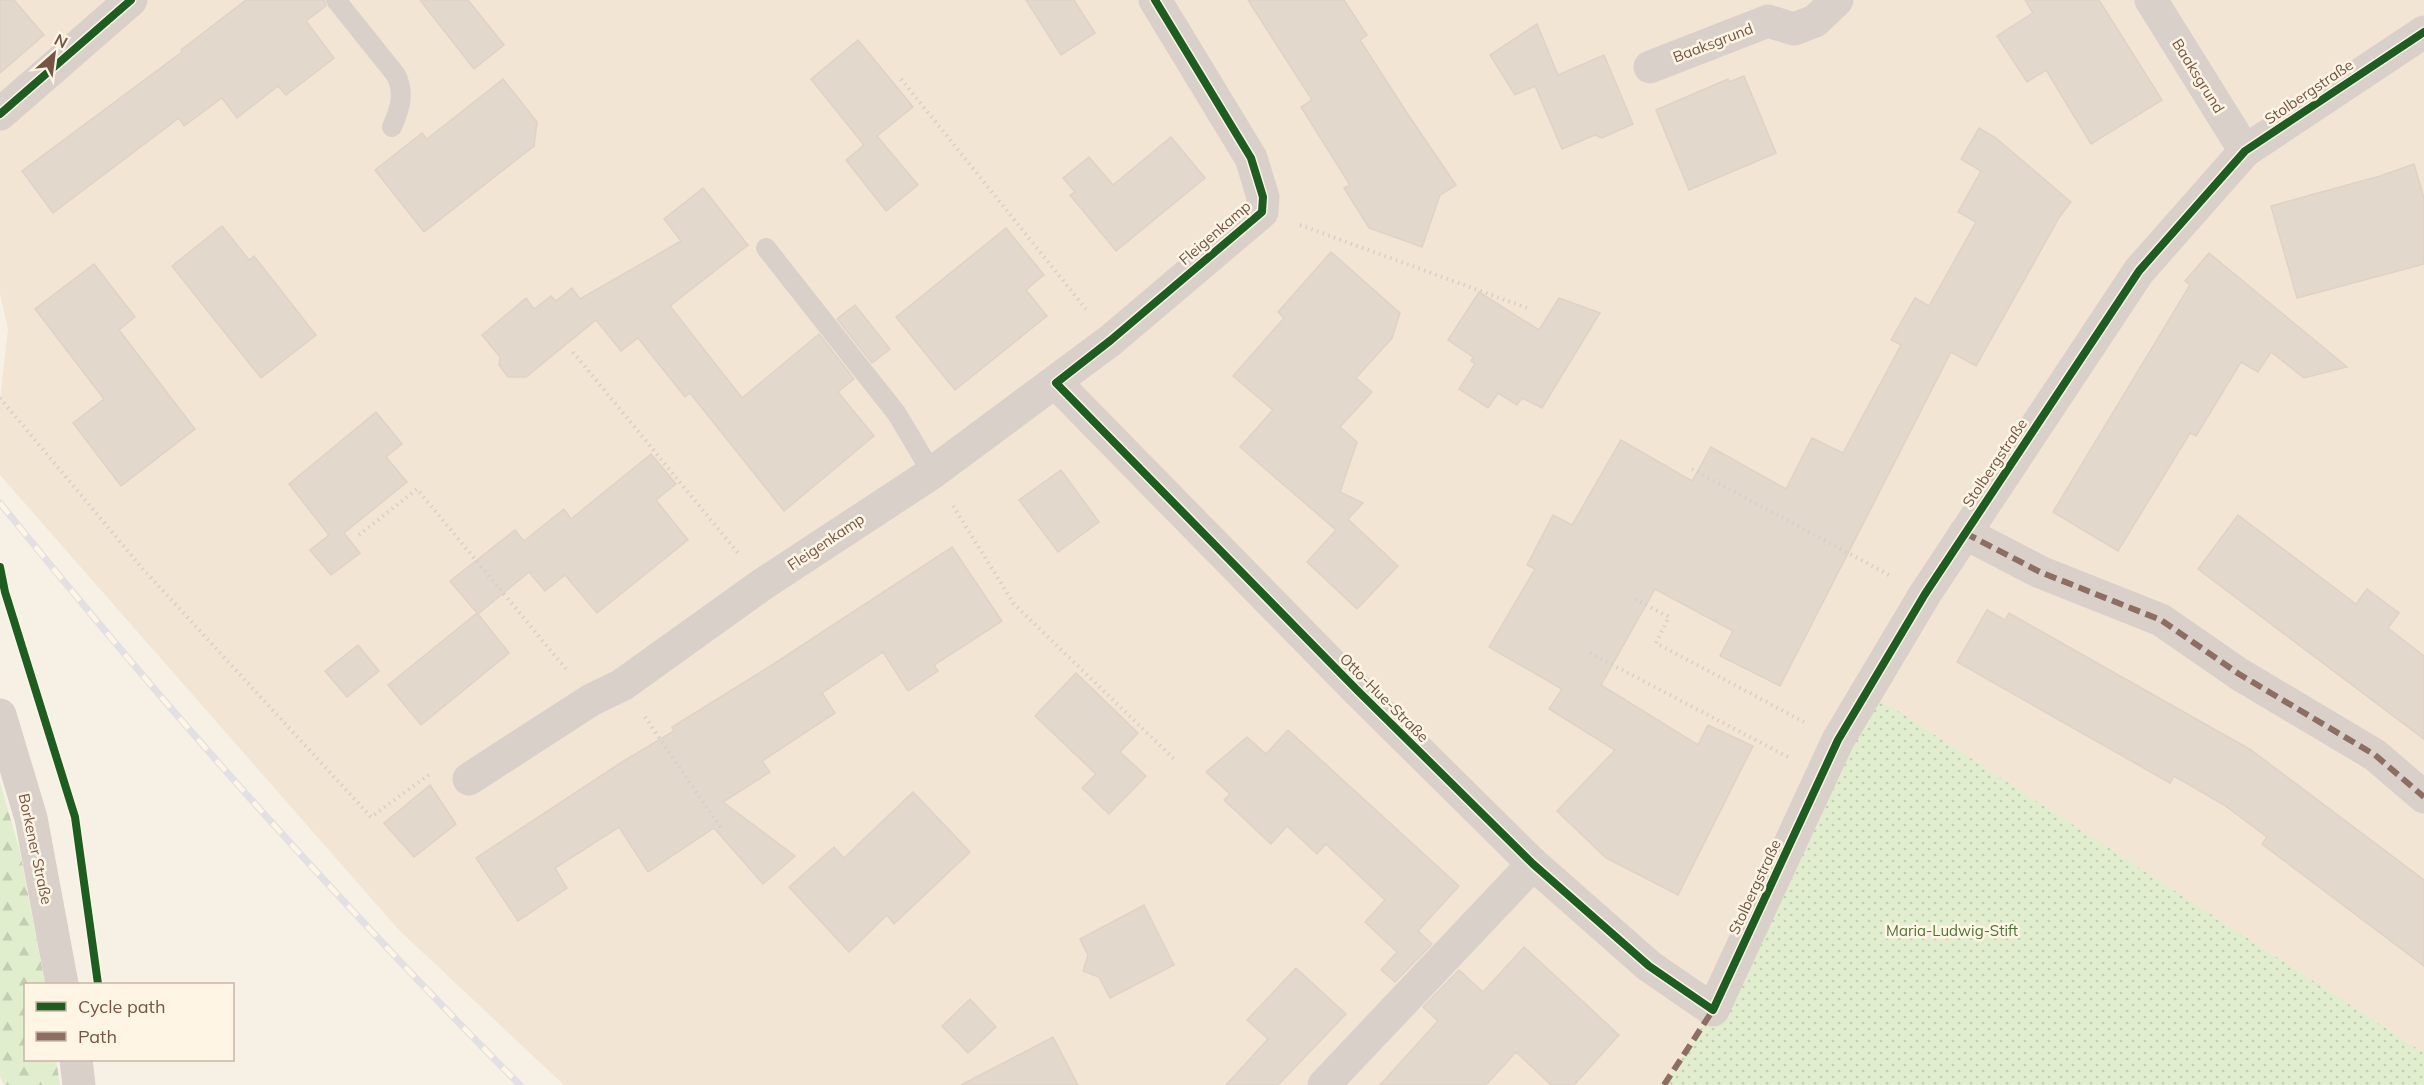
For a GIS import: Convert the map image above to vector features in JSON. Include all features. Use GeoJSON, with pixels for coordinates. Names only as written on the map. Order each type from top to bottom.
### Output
{"type":"FeatureCollection","features":[{"type":"Feature","properties":{"kind":"street","name":"Fleigenkamp"},"geometry":{"type":"LineString","coordinates":[[469,778],[591,700],[622,685],[763,584],[932,473],[1111,340],[1262,212],[1263,196],[1251,158],[1155,0]]}},
{"type":"Feature","properties":{"kind":"street","name":"Baaksgrund"},"geometry":{"type":"LineString","coordinates":[[1650,67],[1768,21],[1794,29],[1815,21],[1837,0]]}},
{"type":"Feature","properties":{"kind":"street","name":"Baaksgrund"},"geometry":{"type":"LineString","coordinates":[[2151,0],[2245,151]]}},
{"type":"Feature","properties":{"kind":"street"},"geometry":{"type":"LineString","coordinates":[[0,114],[126,1]]}},
{"type":"Feature","properties":{"kind":"street","name":"Stolbergstraße"},"geometry":{"type":"LineString","coordinates":[[1713,1010],[1838,740],[1925,594],[2139,271],[2245,151],[2424,32]]}},
{"type":"Feature","properties":{"kind":"street","name":"Otto-Hue-Straße"},"geometry":{"type":"LineString","coordinates":[[1056,383],[1357,690],[1533,864],[1649,966],[1713,1010]]}},
{"type":"Feature","properties":{"kind":"street"},"geometry":{"type":"LineString","coordinates":[[1965,533],[2040,572],[2161,620],[2239,674],[2375,755],[2424,796]]}},
{"type":"Feature","properties":{"kind":"street","name":"Borkener Straße"},"geometry":{"type":"LineString","coordinates":[[0,716],[31,818],[62,983]]}},
{"type":"Feature","properties":{"kind":"street"},"geometry":{"type":"LineString","coordinates":[[1324,1085],[1533,864]]}},
{"type":"Feature","properties":{"kind":"street"},"geometry":{"type":"LineString","coordinates":[[76,1061],[79,1085]]}},
{"type":"Feature","properties":{"kind":"lane"},"geometry":{"type":"LineString","coordinates":[[336,0],[396,75],[401,85],[400,108],[392,127]]}},
{"type":"Feature","properties":{"kind":"lane"},"geometry":{"type":"LineString","coordinates":[[766,248],[897,414],[932,473]]}},
{"type":"Feature","properties":{"kind":"path"},"geometry":{"type":"LineString","coordinates":[[901,79],[1111,340]]}},
{"type":"Feature","properties":{"kind":"path"},"geometry":{"type":"LineString","coordinates":[[1262,212],[1530,309]]}},
{"type":"Feature","properties":{"kind":"path"},"geometry":{"type":"LineString","coordinates":[[573,352],[763,584]]}},
{"type":"Feature","properties":{"kind":"path"},"geometry":{"type":"LineString","coordinates":[[0,398],[142,568],[372,817],[429,774],[469,778]]}},
{"type":"Feature","properties":{"kind":"path"},"geometry":{"type":"LineString","coordinates":[[1692,469],[1925,594]]}},
{"type":"Feature","properties":{"kind":"path"},"geometry":{"type":"LineString","coordinates":[[932,473],[1014,604],[1175,760]]}},
{"type":"Feature","properties":{"kind":"path"},"geometry":{"type":"LineString","coordinates":[[359,535],[417,489],[591,700]]}},
{"type":"Feature","properties":{"kind":"path"},"geometry":{"type":"LineString","coordinates":[[1635,599],[1670,617],[1656,643],[1838,740]]}},
{"type":"Feature","properties":{"kind":"path"},"geometry":{"type":"LineString","coordinates":[[1590,653],[1821,775]]}},
{"type":"Feature","properties":{"kind":"path"},"geometry":{"type":"LineString","coordinates":[[622,685],[721,828]]}},
{"type":"Feature","properties":{"kind":"shaded area"},"geometry":{"type":"Polygon","coordinates":[[[0,0],[2424,0],[2424,1085],[564,1085],[399,930],[0,475],[0,400],[8,329],[0,294],[0,0]]]}},
{"type":"Feature","properties":{"kind":"green space","name":"Maria-Ludwig-Stift"},"geometry":{"type":"Polygon","coordinates":[[[1865,693],[1898,711],[2424,1053],[2424,1085],[1664,1085],[1713,1010],[1865,693]]]}},
{"type":"Feature","properties":{"kind":"green space"},"geometry":{"type":"Polygon","coordinates":[[[0,782],[20,852],[45,983],[24,983],[24,1061],[56,1061],[60,1085],[4,1085],[0,1076],[0,782]]]}},
{"type":"Feature","properties":{"kind":"building"},"geometry":{"type":"Polygon","coordinates":[[[0,0],[14,0],[44,35],[0,73],[0,0]]]}},
{"type":"Feature","properties":{"kind":"building"},"geometry":{"type":"Polygon","coordinates":[[[246,0],[324,0],[326,6],[306,21],[334,58],[286,95],[278,86],[237,118],[222,98],[184,126],[179,118],[53,213],[22,171],[182,52],[181,50],[246,0]]]}},
{"type":"Feature","properties":{"kind":"building"},"geometry":{"type":"Polygon","coordinates":[[[420,0],[468,0],[504,45],[474,69],[420,0]]]}},
{"type":"Feature","properties":{"kind":"building"},"geometry":{"type":"Polygon","coordinates":[[[1026,0],[1074,0],[1095,33],[1061,55],[1026,0]]]}},
{"type":"Feature","properties":{"kind":"building"},"geometry":{"type":"Polygon","coordinates":[[[1248,0],[1344,0],[1367,35],[1360,40],[1456,185],[1440,195],[1422,247],[1369,228],[1344,188],[1350,185],[1301,107],[1312,100],[1248,0]]]}},
{"type":"Feature","properties":{"kind":"building"},"geometry":{"type":"Polygon","coordinates":[[[2025,0],[2099,0],[2162,100],[2091,144],[2046,70],[2027,82],[1997,36],[2033,13],[2025,0]]]}},
{"type":"Feature","properties":{"kind":"building"},"geometry":{"type":"Polygon","coordinates":[[[1537,24],[1558,75],[1604,55],[1633,124],[1602,138],[1595,135],[1562,149],[1535,86],[1515,95],[1490,55],[1537,24]]]}},
{"type":"Feature","properties":{"kind":"building"},"geometry":{"type":"Polygon","coordinates":[[[858,40],[913,107],[877,136],[918,185],[886,211],[846,160],[864,145],[811,79],[858,40]]]}},
{"type":"Feature","properties":{"kind":"building"},"geometry":{"type":"Polygon","coordinates":[[[1744,76],[1776,153],[1689,190],[1656,110],[1728,79],[1729,82],[1744,76]]]}},
{"type":"Feature","properties":{"kind":"building"},"geometry":{"type":"Polygon","coordinates":[[[503,79],[537,122],[534,146],[424,232],[375,170],[422,133],[427,139],[503,79]]]}},
{"type":"Feature","properties":{"kind":"building"},"geometry":{"type":"Polygon","coordinates":[[[1979,128],[1996,138],[2071,202],[2060,216],[1976,366],[1951,352],[1780,686],[1720,656],[1733,631],[1655,589],[1601,685],[1698,745],[1708,725],[1753,746],[1678,895],[1606,858],[1557,811],[1615,750],[1549,709],[1562,689],[1489,647],[1535,569],[1527,565],[1553,515],[1572,525],[1621,440],[1692,481],[1711,447],[1786,489],[1812,438],[1843,453],[1901,345],[1891,340],[1915,298],[1929,306],[1976,222],[1958,212],[1981,171],[1961,159],[1979,128]]]}},
{"type":"Feature","properties":{"kind":"building"},"geometry":{"type":"Polygon","coordinates":[[[1171,137],[1205,178],[1116,251],[1070,195],[1075,192],[1063,178],[1089,157],[1113,185],[1171,137]]]}},
{"type":"Feature","properties":{"kind":"building"},"geometry":{"type":"Polygon","coordinates":[[[2414,164],[2424,198],[2424,264],[2297,298],[2271,206],[2380,176],[2414,164]]]}},
{"type":"Feature","properties":{"kind":"building"},"geometry":{"type":"Polygon","coordinates":[[[703,188],[748,245],[670,306],[742,398],[819,334],[854,379],[838,392],[874,436],[784,511],[690,393],[685,397],[638,338],[621,351],[596,320],[526,377],[508,377],[499,365],[500,357],[482,335],[526,298],[534,309],[551,296],[556,301],[572,288],[580,299],[681,241],[664,219],[703,188]]]}},
{"type":"Feature","properties":{"kind":"building"},"geometry":{"type":"Polygon","coordinates":[[[222,226],[249,260],[254,256],[316,335],[261,378],[172,266],[222,226]]]}},
{"type":"Feature","properties":{"kind":"building"},"geometry":{"type":"Polygon","coordinates":[[[1006,228],[1044,275],[1026,290],[1047,316],[955,390],[896,317],[1006,228]]]}},
{"type":"Feature","properties":{"kind":"building"},"geometry":{"type":"Polygon","coordinates":[[[1331,252],[1400,313],[1392,338],[1356,378],[1372,392],[1340,427],[1357,442],[1340,492],[1363,503],[1348,519],[1398,566],[1357,609],[1307,562],[1336,530],[1240,447],[1273,410],[1233,376],[1284,318],[1278,312],[1331,252]]]}},
{"type":"Feature","properties":{"kind":"building"},"geometry":{"type":"Polygon","coordinates":[[[2209,253],[2347,367],[2304,378],[2271,352],[2258,372],[2241,362],[2196,436],[2190,433],[2118,551],[2053,512],[2190,285],[2185,281],[2209,253]]]}},
{"type":"Feature","properties":{"kind":"building"},"geometry":{"type":"Polygon","coordinates":[[[94,264],[135,317],[119,330],[195,429],[121,486],[73,423],[104,399],[35,309],[94,264]]]}},
{"type":"Feature","properties":{"kind":"building"},"geometry":{"type":"Polygon","coordinates":[[[1479,292],[1539,330],[1559,298],[1600,313],[1542,408],[1522,398],[1517,405],[1498,393],[1488,408],[1459,389],[1475,364],[1471,361],[1473,357],[1448,340],[1479,292]]]}},
{"type":"Feature","properties":{"kind":"building"},"geometry":{"type":"Polygon","coordinates":[[[855,305],[890,349],[872,363],[837,319],[855,305]]]}},
{"type":"Feature","properties":{"kind":"building"},"geometry":{"type":"Polygon","coordinates":[[[376,412],[402,444],[386,457],[407,482],[344,533],[360,553],[331,575],[310,550],[329,535],[289,484],[376,412]]]}},
{"type":"Feature","properties":{"kind":"building"},"geometry":{"type":"Polygon","coordinates":[[[651,454],[676,484],[656,500],[688,540],[597,613],[565,575],[545,591],[529,572],[478,614],[509,653],[421,725],[388,685],[477,613],[450,581],[515,530],[524,541],[564,509],[571,519],[651,454]]]}},
{"type":"Feature","properties":{"kind":"building"},"geometry":{"type":"Polygon","coordinates":[[[1061,470],[1099,522],[1058,552],[1019,500],[1061,470]]]}},
{"type":"Feature","properties":{"kind":"building"},"geometry":{"type":"Polygon","coordinates":[[[2238,515],[2356,604],[2367,589],[2399,613],[2388,628],[2424,656],[2424,739],[2198,569],[2238,515]]]}},
{"type":"Feature","properties":{"kind":"building"},"geometry":{"type":"Polygon","coordinates":[[[952,547],[1002,621],[934,665],[938,671],[908,691],[883,652],[822,693],[835,713],[762,761],[770,772],[723,802],[795,856],[763,884],[714,828],[648,872],[619,827],[555,868],[567,888],[518,921],[476,858],[622,762],[674,731],[672,727],[772,665],[952,547]]]}},
{"type":"Feature","properties":{"kind":"building"},"geometry":{"type":"Polygon","coordinates":[[[1987,610],[2005,620],[2009,613],[2251,750],[2424,880],[2424,966],[2262,844],[2267,837],[2224,805],[2174,776],[2170,783],[1957,662],[1987,610]]]}},
{"type":"Feature","properties":{"kind":"building"},"geometry":{"type":"Polygon","coordinates":[[[358,645],[379,671],[347,697],[325,671],[358,645]]]}},
{"type":"Feature","properties":{"kind":"building"},"geometry":{"type":"Polygon","coordinates":[[[1076,673],[1138,733],[1120,752],[1146,776],[1109,814],[1082,788],[1096,774],[1035,716],[1076,673]]]}},
{"type":"Feature","properties":{"kind":"building"},"geometry":{"type":"Polygon","coordinates":[[[1288,730],[1459,886],[1418,931],[1432,944],[1395,982],[1381,970],[1397,952],[1365,922],[1385,900],[1326,844],[1317,854],[1287,826],[1271,844],[1224,800],[1230,794],[1206,772],[1247,737],[1266,754],[1288,730]]]}},
{"type":"Feature","properties":{"kind":"building"},"geometry":{"type":"Polygon","coordinates":[[[430,785],[456,824],[414,857],[384,823],[430,785]]]}},
{"type":"Feature","properties":{"kind":"building"},"geometry":{"type":"Polygon","coordinates":[[[913,792],[970,852],[894,924],[887,915],[849,952],[789,887],[834,847],[844,858],[913,792]]]}},
{"type":"Feature","properties":{"kind":"building"},"geometry":{"type":"Polygon","coordinates":[[[1144,905],[1174,965],[1110,998],[1099,977],[1083,971],[1088,955],[1080,939],[1144,905]]]}},
{"type":"Feature","properties":{"kind":"building"},"geometry":{"type":"Polygon","coordinates":[[[1524,947],[1619,1035],[1574,1085],[1551,1085],[1516,1052],[1486,1085],[1380,1085],[1438,1021],[1423,1007],[1459,970],[1483,992],[1524,947]]]}},
{"type":"Feature","properties":{"kind":"building"},"geometry":{"type":"Polygon","coordinates":[[[1296,968],[1346,1014],[1278,1085],[1226,1085],[1268,1039],[1247,1020],[1296,968]]]}},
{"type":"Feature","properties":{"kind":"building"},"geometry":{"type":"Polygon","coordinates":[[[970,999],[996,1027],[968,1053],[942,1026],[970,999]]]}},
{"type":"Feature","properties":{"kind":"building"},"geometry":{"type":"Polygon","coordinates":[[[1053,1037],[1078,1085],[961,1085],[1053,1037]]]}},
{"type":"Feature","properties":{"kind":"railway"},"geometry":{"type":"LineString","coordinates":[[0,503],[124,654],[252,801],[384,945],[520,1085]]}},
{"type":"Feature","properties":{"kind":"marked path"},"geometry":{"type":"LineString","coordinates":[[1965,533],[2040,572],[2161,620],[2239,674],[2375,755],[2424,797]]}},
{"type":"Feature","properties":{"kind":"marked path"},"geometry":{"type":"LineString","coordinates":[[1664,1085],[1713,1010]]}},
{"type":"Feature","properties":{"kind":"cycle path"},"geometry":{"type":"LineString","coordinates":[[0,114],[131,0]]}},
{"type":"Feature","properties":{"kind":"cycle path"},"geometry":{"type":"LineString","coordinates":[[1155,0],[1251,158],[1263,197],[1262,212],[1111,340],[1056,383],[1357,690],[1533,864],[1649,966],[1713,1010],[1838,740],[1925,594],[2139,271],[2245,151],[2424,32]]}},
{"type":"Feature","properties":{"kind":"cycle path"},"geometry":{"type":"LineString","coordinates":[[0,567],[5,592],[75,817],[98,983]]}}]}
